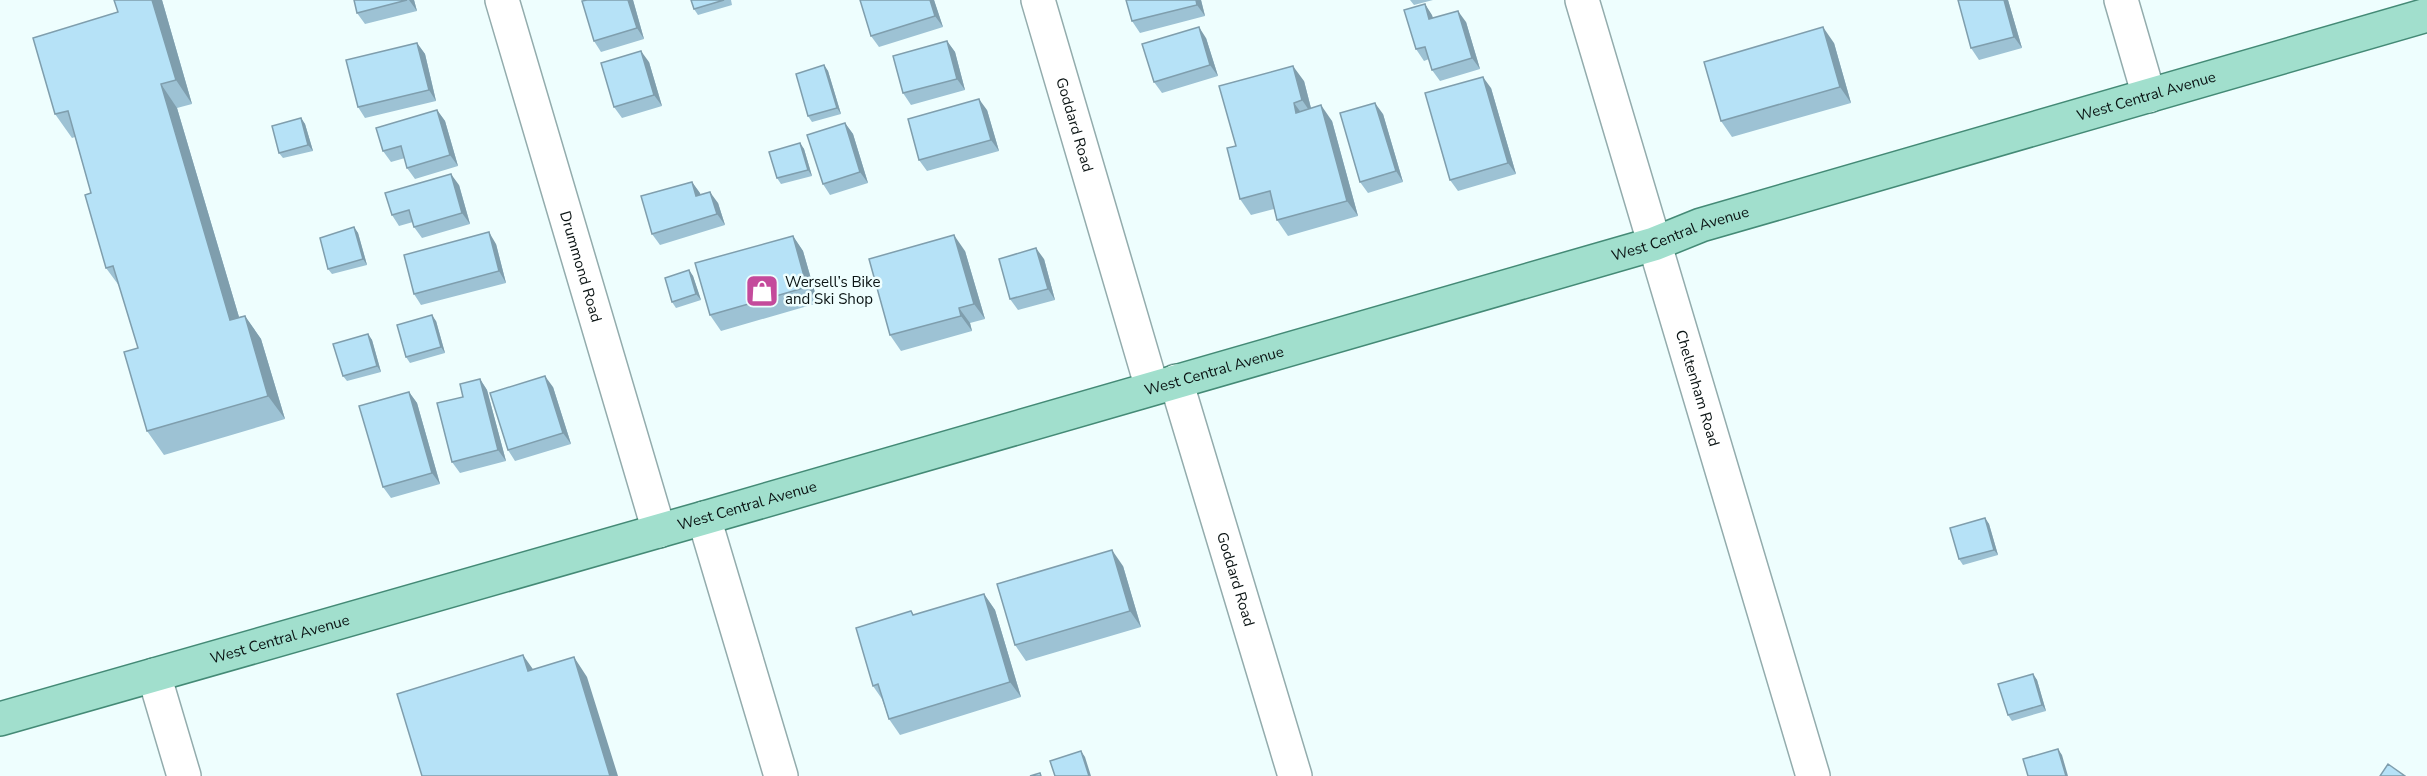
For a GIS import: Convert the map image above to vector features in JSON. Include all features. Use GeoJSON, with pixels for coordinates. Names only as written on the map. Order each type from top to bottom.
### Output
{"type":"FeatureCollection","features":[{"type":"Feature","properties":{"kind":"main road","name":"West Central Avenue"},"geometry":{"type":"LineString","coordinates":[[0,719],[1654,244],[1701,225],[2427,15]]}},
{"type":"Feature","properties":{"kind":"street","name":"Drummond Road"},"geometry":{"type":"LineString","coordinates":[[502,0],[659,531]]}},
{"type":"Feature","properties":{"kind":"street","name":"Goddard Road"},"geometry":{"type":"LineString","coordinates":[[1038,0],[1164,385],[1296,776]]}},
{"type":"Feature","properties":{"kind":"street","name":"Cheltenham Road"},"geometry":{"type":"LineString","coordinates":[[1582,0],[1813,776]]}},
{"type":"Feature","properties":{"kind":"street"},"geometry":{"type":"LineString","coordinates":[[2121,0],[2149,96]]}},
{"type":"Feature","properties":{"kind":"street"},"geometry":{"type":"LineString","coordinates":[[705,518],[781,776]]}},
{"type":"Feature","properties":{"kind":"street"},"geometry":{"type":"LineString","coordinates":[[154,675],[184,776]]}},
{"type":"Feature","properties":{"kind":"building"},"geometry":{"type":"Polygon","coordinates":[[[114,0],[152,0],[176,80],[161,84],[230,320],[245,316],[268,396],[147,431],[124,352],[138,348],[113,266],[106,268],[85,195],[91,193],[68,111],[55,114],[33,38],[118,12],[114,0]]]}},
{"type":"Feature","properties":{"kind":"building"},"geometry":{"type":"Polygon","coordinates":[[[354,0],[407,0],[357,13],[354,0]]]}},
{"type":"Feature","properties":{"kind":"building"},"geometry":{"type":"Polygon","coordinates":[[[628,0],[637,28],[594,41],[582,1],[628,0]]]}},
{"type":"Feature","properties":{"kind":"building"},"geometry":{"type":"Polygon","coordinates":[[[691,0],[724,0],[694,9],[691,0]]]}},
{"type":"Feature","properties":{"kind":"building"},"geometry":{"type":"Polygon","coordinates":[[[860,0],[930,0],[935,16],[871,36],[860,0]]]}},
{"type":"Feature","properties":{"kind":"building"},"geometry":{"type":"Polygon","coordinates":[[[1126,0],[1196,0],[1197,5],[1132,21],[1126,0]]]}},
{"type":"Feature","properties":{"kind":"building"},"geometry":{"type":"Polygon","coordinates":[[[1958,0],[2004,0],[2014,37],[1971,48],[1958,0]]]}},
{"type":"Feature","properties":{"kind":"building"},"geometry":{"type":"Polygon","coordinates":[[[1425,4],[1429,19],[1458,11],[1472,58],[1432,70],[1425,47],[1416,49],[1404,10],[1425,4]]]}},
{"type":"Feature","properties":{"kind":"building"},"geometry":{"type":"Polygon","coordinates":[[[1199,27],[1210,65],[1154,82],[1142,44],[1199,27]]]}},
{"type":"Feature","properties":{"kind":"building"},"geometry":{"type":"Polygon","coordinates":[[[1823,27],[1840,87],[1721,121],[1704,62],[1823,27]]]}},
{"type":"Feature","properties":{"kind":"building"},"geometry":{"type":"Polygon","coordinates":[[[947,41],[957,79],[903,93],[893,56],[947,41]]]}},
{"type":"Feature","properties":{"kind":"building"},"geometry":{"type":"Polygon","coordinates":[[[417,43],[429,90],[358,107],[346,60],[417,43]]]}},
{"type":"Feature","properties":{"kind":"building"},"geometry":{"type":"Polygon","coordinates":[[[641,51],[654,95],[614,107],[601,63],[641,51]]]}},
{"type":"Feature","properties":{"kind":"building"},"geometry":{"type":"Polygon","coordinates":[[[824,65],[837,108],[808,116],[796,74],[824,65]]]}},
{"type":"Feature","properties":{"kind":"building"},"geometry":{"type":"Polygon","coordinates":[[[1293,66],[1302,100],[1294,103],[1296,113],[1321,105],[1347,201],[1277,220],[1270,191],[1240,199],[1227,148],[1236,146],[1219,86],[1293,66]]]}},
{"type":"Feature","properties":{"kind":"building"},"geometry":{"type":"Polygon","coordinates":[[[1483,77],[1508,163],[1450,180],[1425,93],[1483,77]]]}},
{"type":"Feature","properties":{"kind":"building"},"geometry":{"type":"Polygon","coordinates":[[[979,99],[991,140],[919,160],[908,119],[979,99]]]}},
{"type":"Feature","properties":{"kind":"building"},"geometry":{"type":"Polygon","coordinates":[[[1375,103],[1396,171],[1360,182],[1340,113],[1375,103]]]}},
{"type":"Feature","properties":{"kind":"building"},"geometry":{"type":"Polygon","coordinates":[[[437,110],[450,155],[407,168],[401,146],[383,151],[376,128],[437,110]]]}},
{"type":"Feature","properties":{"kind":"building"},"geometry":{"type":"Polygon","coordinates":[[[301,118],[308,145],[279,153],[272,126],[301,118]]]}},
{"type":"Feature","properties":{"kind":"building"},"geometry":{"type":"Polygon","coordinates":[[[845,123],[860,172],[823,184],[807,135],[845,123]]]}},
{"type":"Feature","properties":{"kind":"building"},"geometry":{"type":"Polygon","coordinates":[[[800,143],[808,170],[777,178],[769,152],[800,143]]]}},
{"type":"Feature","properties":{"kind":"building"},"geometry":{"type":"Polygon","coordinates":[[[451,174],[462,213],[414,227],[409,210],[392,215],[385,193],[451,174]]]}},
{"type":"Feature","properties":{"kind":"building"},"geometry":{"type":"Polygon","coordinates":[[[692,182],[696,196],[710,192],[717,214],[652,234],[641,196],[692,182]]]}},
{"type":"Feature","properties":{"kind":"building"},"geometry":{"type":"Polygon","coordinates":[[[354,227],[363,259],[328,269],[320,238],[354,227]]]}},
{"type":"Feature","properties":{"kind":"building"},"geometry":{"type":"Polygon","coordinates":[[[489,232],[499,271],[414,294],[404,255],[489,232]]]}},
{"type":"Feature","properties":{"kind":"building"},"geometry":{"type":"Polygon","coordinates":[[[954,235],[974,304],[959,308],[961,316],[890,335],[869,259],[954,235]]]}},
{"type":"Feature","properties":{"kind":"building","name":"Wersell’s Bike and Ski Shop"},"geometry":{"type":"Polygon","coordinates":[[[793,236],[807,287],[710,315],[695,263],[793,236]]]}},
{"type":"Feature","properties":{"kind":"building"},"geometry":{"type":"Polygon","coordinates":[[[1036,248],[1048,289],[1010,299],[999,259],[1036,248]]]}},
{"type":"Feature","properties":{"kind":"building"},"geometry":{"type":"Polygon","coordinates":[[[689,270],[696,294],[672,302],[665,278],[689,270]]]}},
{"type":"Feature","properties":{"kind":"building"},"geometry":{"type":"Polygon","coordinates":[[[432,315],[441,347],[406,357],[397,325],[432,315]]]}},
{"type":"Feature","properties":{"kind":"building"},"geometry":{"type":"Polygon","coordinates":[[[368,334],[377,366],[343,376],[333,344],[368,334]]]}},
{"type":"Feature","properties":{"kind":"building"},"geometry":{"type":"Polygon","coordinates":[[[545,376],[563,433],[508,450],[490,393],[545,376]]]}},
{"type":"Feature","properties":{"kind":"building"},"geometry":{"type":"Polygon","coordinates":[[[480,379],[498,450],[452,462],[437,403],[463,397],[460,384],[480,379]]]}},
{"type":"Feature","properties":{"kind":"building"},"geometry":{"type":"Polygon","coordinates":[[[409,392],[432,473],[383,487],[359,406],[409,392]]]}},
{"type":"Feature","properties":{"kind":"building"},"geometry":{"type":"Polygon","coordinates":[[[1985,518],[1994,550],[1959,559],[1950,528],[1985,518]]]}},
{"type":"Feature","properties":{"kind":"building"},"geometry":{"type":"Polygon","coordinates":[[[1112,550],[1130,611],[1015,645],[997,584],[1112,550]]]}},
{"type":"Feature","properties":{"kind":"building"},"geometry":{"type":"Polygon","coordinates":[[[984,594],[1010,682],[889,719],[878,684],[873,686],[856,628],[911,611],[913,615],[984,594]]]}},
{"type":"Feature","properties":{"kind":"building"},"geometry":{"type":"Polygon","coordinates":[[[523,655],[528,671],[574,657],[610,776],[422,776],[397,694],[523,655]]]}},
{"type":"Feature","properties":{"kind":"building"},"geometry":{"type":"Polygon","coordinates":[[[2033,674],[2042,705],[2008,715],[1998,684],[2033,674]]]}},
{"type":"Feature","properties":{"kind":"building"},"geometry":{"type":"Polygon","coordinates":[[[2058,749],[2066,776],[2028,776],[2023,759],[2058,749]]]}},
{"type":"Feature","properties":{"kind":"building"},"geometry":{"type":"Polygon","coordinates":[[[1081,751],[1089,776],[1055,776],[1050,761],[1081,751]]]}},
{"type":"Feature","properties":{"kind":"building"},"geometry":{"type":"Polygon","coordinates":[[[2388,764],[2405,776],[2380,776],[2388,764]]]}},
{"type":"Feature","properties":{"kind":"place","name":"Wersell’s Bike and Ski Shop"},"geometry":{"type":"Point","coordinates":[762,291]}}]}
